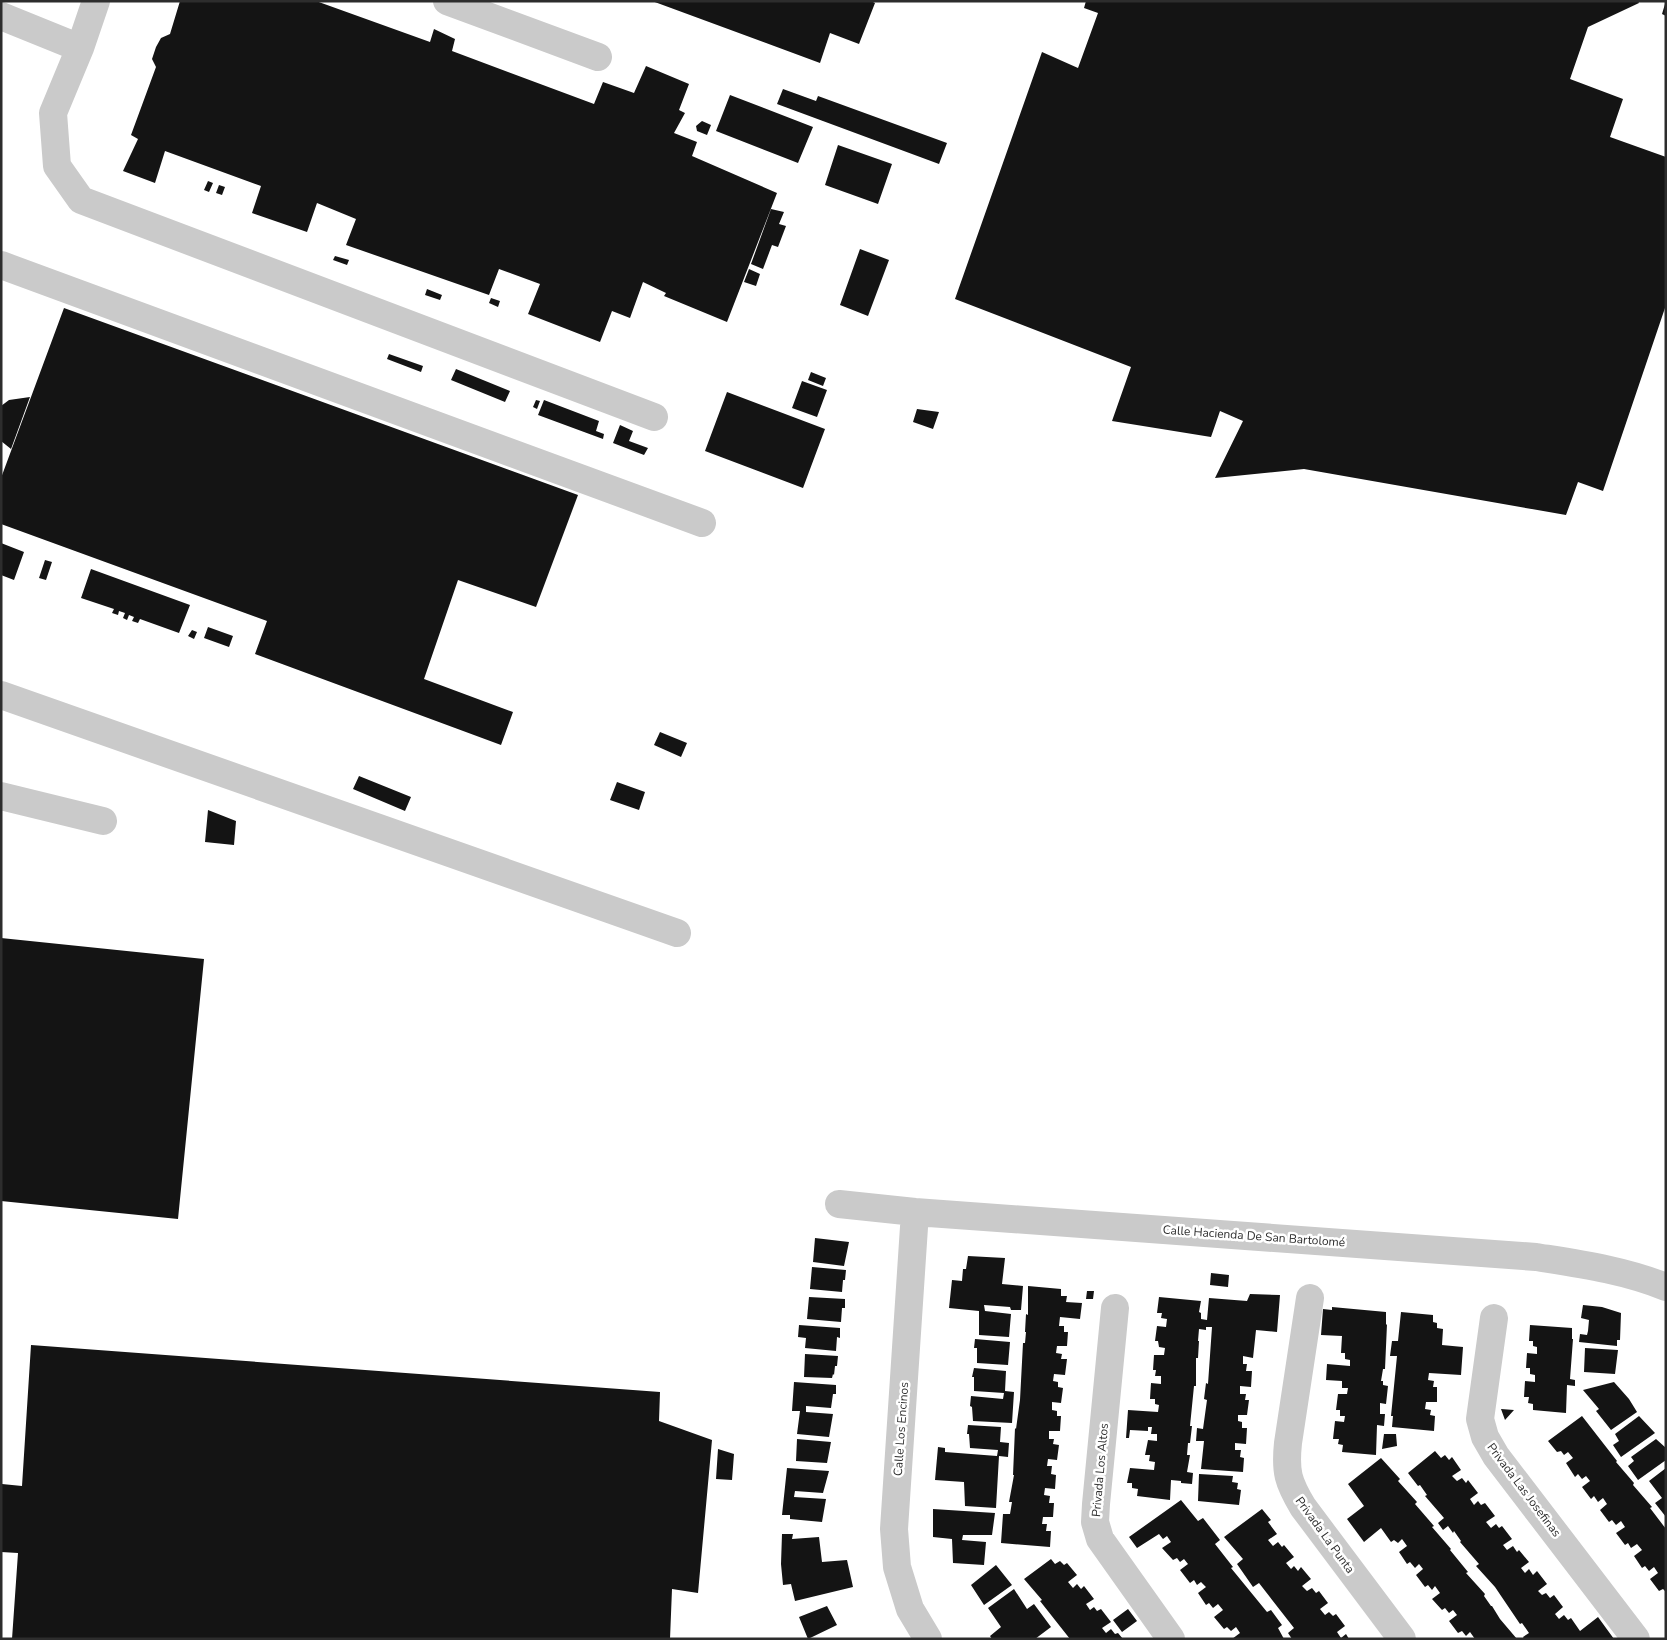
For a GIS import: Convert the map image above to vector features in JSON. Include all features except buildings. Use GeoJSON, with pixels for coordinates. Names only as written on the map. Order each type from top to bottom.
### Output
{"type":"FeatureCollection","features":[{"type":"Feature","properties":{"kind":"street"},"geometry":{"type":"LineString","coordinates":[[96,1],[80,48],[53,113],[57,166],[80,200],[654,417]]}},
{"type":"Feature","properties":{"kind":"street"},"geometry":{"type":"LineString","coordinates":[[447,1],[598,57]]}},
{"type":"Feature","properties":{"kind":"street"},"geometry":{"type":"LineString","coordinates":[[1,16],[80,48]]}},
{"type":"Feature","properties":{"kind":"street"},"geometry":{"type":"LineString","coordinates":[[2,267],[702,523]]}},
{"type":"Feature","properties":{"kind":"street"},"geometry":{"type":"LineString","coordinates":[[1,695],[677,933]]}},
{"type":"Feature","properties":{"kind":"street"},"geometry":{"type":"LineString","coordinates":[[1,796],[103,821]]}},
{"type":"Feature","properties":{"kind":"street","name":"Calle Hacienda De San Bartolomé"},"geometry":{"type":"LineString","coordinates":[[839,1204],[915,1212],[1536,1257],[1591,1266],[1645,1279],[1666,1287]]}},
{"type":"Feature","properties":{"kind":"street","name":"Calle Los Encinos"},"geometry":{"type":"LineString","coordinates":[[915,1212],[894,1529],[897,1567],[910,1609],[928,1639]]}},
{"type":"Feature","properties":{"kind":"street","name":"Privada La Punta"},"geometry":{"type":"LineString","coordinates":[[1310,1298],[1288,1443],[1286,1464],[1291,1487],[1303,1507],[1402,1639]]}},
{"type":"Feature","properties":{"kind":"street","name":"Privada Los Altos"},"geometry":{"type":"LineString","coordinates":[[1115,1308],[1095,1522],[1100,1538],[1114,1560],[1171,1639]]}},
{"type":"Feature","properties":{"kind":"street","name":"Privada Las Josefinas"},"geometry":{"type":"LineString","coordinates":[[1494,1318],[1480,1419],[1485,1438],[1496,1456],[1636,1639]]}}]}
